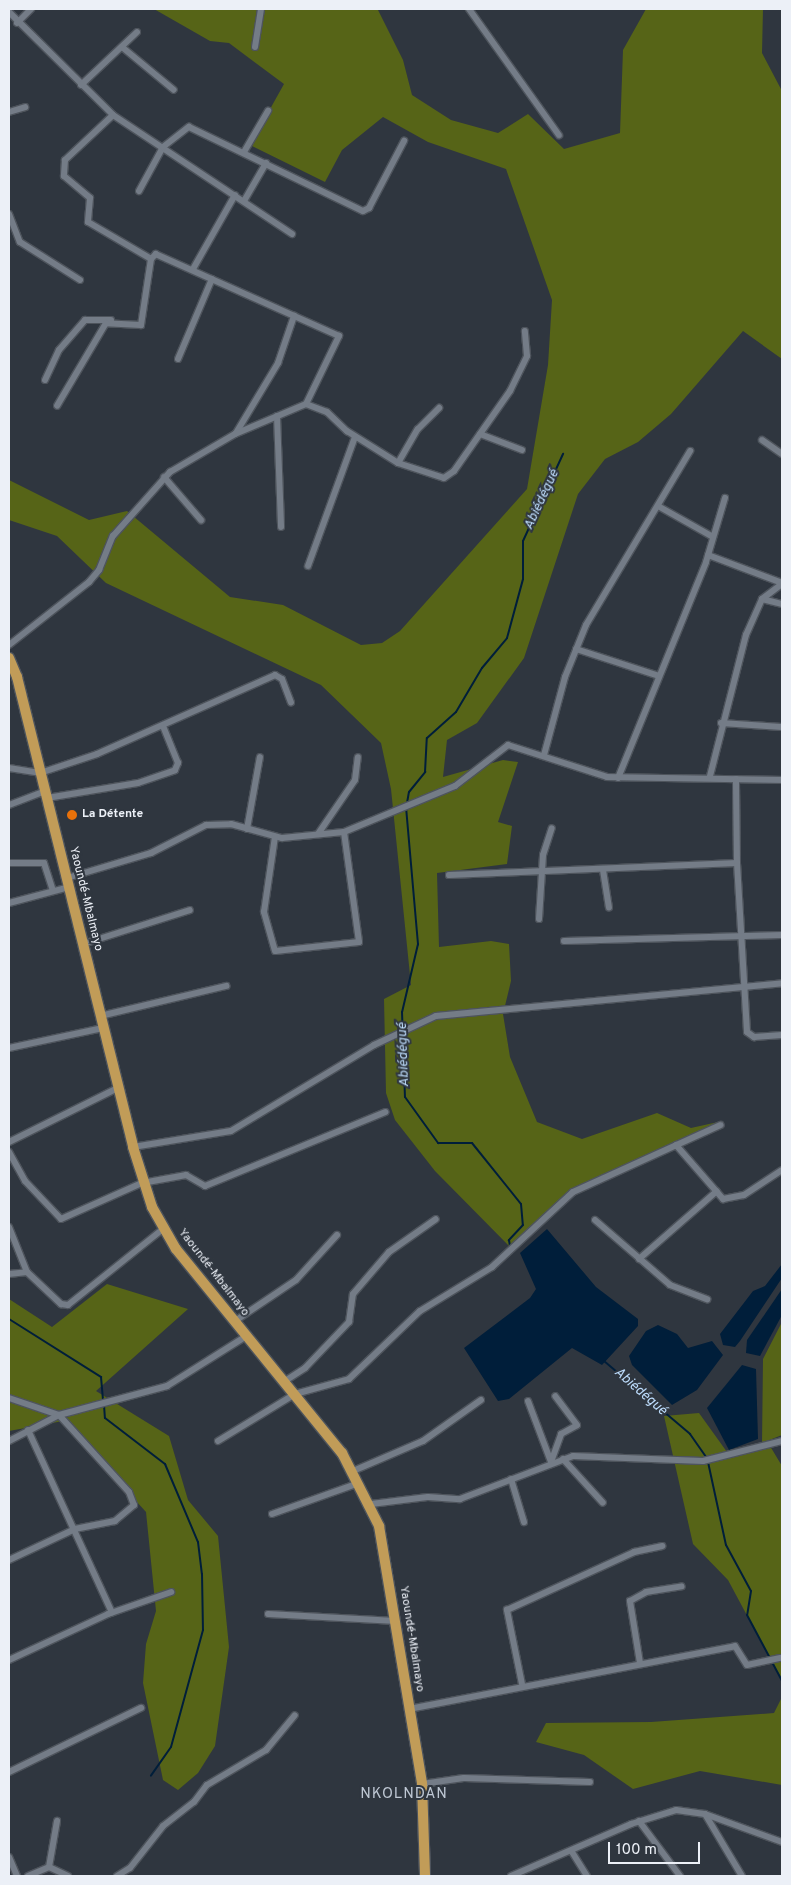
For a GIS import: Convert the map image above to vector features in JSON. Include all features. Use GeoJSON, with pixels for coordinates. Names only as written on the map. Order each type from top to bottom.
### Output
{"type":"FeatureCollection","features":[{"type":"Feature","properties":{"kind":"highway","name":"Yaoundé-Mbalmayo"},"geometry":{"type":"LineString","coordinates":[[9,658],[46,794],[142,1182],[163,1229],[234,1321],[295,1394],[352,1471],[371,1504],[385,1552],[422,1784],[425,1876]]}},
{"type":"Feature","properties":{"kind":"street"},"geometry":{"type":"LineString","coordinates":[[17,23],[31,9]]}},
{"type":"Feature","properties":{"kind":"street"},"geometry":{"type":"LineString","coordinates":[[255,47],[261,9]]}},
{"type":"Feature","properties":{"kind":"street"},"geometry":{"type":"LineString","coordinates":[[469,9],[559,135]]}},
{"type":"Feature","properties":{"kind":"street"},"geometry":{"type":"LineString","coordinates":[[9,12],[17,23],[113,115],[292,234]]}},
{"type":"Feature","properties":{"kind":"street"},"geometry":{"type":"LineString","coordinates":[[81,85],[138,32]]}},
{"type":"Feature","properties":{"kind":"street"},"geometry":{"type":"LineString","coordinates":[[122,47],[174,90]]}},
{"type":"Feature","properties":{"kind":"street"},"geometry":{"type":"LineString","coordinates":[[9,112],[25,107]]}},
{"type":"Feature","properties":{"kind":"street"},"geometry":{"type":"LineString","coordinates":[[244,152],[268,111]]}},
{"type":"Feature","properties":{"kind":"street"},"geometry":{"type":"LineString","coordinates":[[113,115],[65,160],[64,176],[90,198],[88,222],[151,259]]}},
{"type":"Feature","properties":{"kind":"street"},"geometry":{"type":"LineString","coordinates":[[139,191],[163,147],[189,127],[244,152],[362,211],[369,208],[404,141]]}},
{"type":"Feature","properties":{"kind":"street"},"geometry":{"type":"LineString","coordinates":[[244,201],[266,163]]}},
{"type":"Feature","properties":{"kind":"street"},"geometry":{"type":"LineString","coordinates":[[193,269],[235,195]]}},
{"type":"Feature","properties":{"kind":"street"},"geometry":{"type":"LineString","coordinates":[[9,214],[20,242],[80,280]]}},
{"type":"Feature","properties":{"kind":"street"},"geometry":{"type":"LineString","coordinates":[[9,645],[89,582],[99,570],[113,536],[164,477],[235,434],[306,404],[339,336],[212,279],[163,254],[151,259]]}},
{"type":"Feature","properties":{"kind":"street"},"geometry":{"type":"LineString","coordinates":[[45,380],[60,350],[85,320],[111,320],[141,325],[151,259]]}},
{"type":"Feature","properties":{"kind":"street"},"geometry":{"type":"LineString","coordinates":[[178,359],[212,279]]}},
{"type":"Feature","properties":{"kind":"street"},"geometry":{"type":"LineString","coordinates":[[235,434],[278,364],[294,316]]}},
{"type":"Feature","properties":{"kind":"street"},"geometry":{"type":"LineString","coordinates":[[57,406],[111,320]]}},
{"type":"Feature","properties":{"kind":"street"},"geometry":{"type":"LineString","coordinates":[[306,404],[327,412],[355,437],[398,464],[444,478],[480,434],[510,391],[527,356],[526,331]]}},
{"type":"Feature","properties":{"kind":"street"},"geometry":{"type":"LineString","coordinates":[[398,464],[418,429],[439,408]]}},
{"type":"Feature","properties":{"kind":"street"},"geometry":{"type":"LineString","coordinates":[[277,416],[281,527]]}},
{"type":"Feature","properties":{"kind":"street"},"geometry":{"type":"LineString","coordinates":[[480,434],[522,450]]}},
{"type":"Feature","properties":{"kind":"street"},"geometry":{"type":"LineString","coordinates":[[308,566],[355,437]]}},
{"type":"Feature","properties":{"kind":"street"},"geometry":{"type":"LineString","coordinates":[[762,440],[782,454]]}},
{"type":"Feature","properties":{"kind":"street"},"geometry":{"type":"LineString","coordinates":[[544,755],[576,649],[690,451]]}},
{"type":"Feature","properties":{"kind":"street"},"geometry":{"type":"LineString","coordinates":[[164,477],[201,520]]}},
{"type":"Feature","properties":{"kind":"street"},"geometry":{"type":"LineString","coordinates":[[618,778],[708,555],[725,498]]}},
{"type":"Feature","properties":{"kind":"street"},"geometry":{"type":"LineString","coordinates":[[658,506],[713,537]]}},
{"type":"Feature","properties":{"kind":"street"},"geometry":{"type":"LineString","coordinates":[[708,555],[782,583]]}},
{"type":"Feature","properties":{"kind":"street"},"geometry":{"type":"LineString","coordinates":[[710,776],[721,723],[746,635],[762,599],[782,583]]}},
{"type":"Feature","properties":{"kind":"street"},"geometry":{"type":"LineString","coordinates":[[762,599],[782,604]]}},
{"type":"Feature","properties":{"kind":"street"},"geometry":{"type":"LineString","coordinates":[[576,649],[659,676]]}},
{"type":"Feature","properties":{"kind":"street"},"geometry":{"type":"LineString","coordinates":[[9,768],[40,773],[164,728],[274,674],[282,678],[291,702]]}},
{"type":"Feature","properties":{"kind":"street"},"geometry":{"type":"LineString","coordinates":[[721,723],[782,727]]}},
{"type":"Feature","properties":{"kind":"street"},"geometry":{"type":"LineString","coordinates":[[9,805],[46,794],[138,783],[175,770],[178,763],[164,728]]}},
{"type":"Feature","properties":{"kind":"street"},"geometry":{"type":"LineString","coordinates":[[9,903],[54,891],[68,882],[151,853],[206,825],[247,830],[275,837],[344,832],[454,786],[508,745],[618,778],[710,776],[736,779],[782,780]]}},
{"type":"Feature","properties":{"kind":"street"},"geometry":{"type":"LineString","coordinates":[[247,830],[260,757]]}},
{"type":"Feature","properties":{"kind":"street"},"geometry":{"type":"LineString","coordinates":[[318,834],[355,780],[358,757]]}},
{"type":"Feature","properties":{"kind":"street"},"geometry":{"type":"LineString","coordinates":[[736,779],[737,863],[742,910],[740,936],[749,1036],[782,1036]]}},
{"type":"Feature","properties":{"kind":"street"},"geometry":{"type":"LineString","coordinates":[[539,919],[542,872],[552,828]]}},
{"type":"Feature","properties":{"kind":"street"},"geometry":{"type":"LineString","coordinates":[[275,837],[264,912],[273,948],[279,952],[359,942],[344,832]]}},
{"type":"Feature","properties":{"kind":"street"},"geometry":{"type":"LineString","coordinates":[[9,863],[44,864],[54,891]]}},
{"type":"Feature","properties":{"kind":"street"},"geometry":{"type":"LineString","coordinates":[[449,875],[737,863]]}},
{"type":"Feature","properties":{"kind":"street"},"geometry":{"type":"LineString","coordinates":[[603,870],[609,908]]}},
{"type":"Feature","properties":{"kind":"street"},"geometry":{"type":"LineString","coordinates":[[83,944],[190,910]]}},
{"type":"Feature","properties":{"kind":"street"},"geometry":{"type":"LineString","coordinates":[[564,941],[782,934]]}},
{"type":"Feature","properties":{"kind":"street"},"geometry":{"type":"LineString","coordinates":[[132,1147],[231,1131],[374,1045],[436,1016],[782,982]]}},
{"type":"Feature","properties":{"kind":"street"},"geometry":{"type":"LineString","coordinates":[[100,1016],[226,986]]}},
{"type":"Feature","properties":{"kind":"street"},"geometry":{"type":"LineString","coordinates":[[9,1048],[103,1028]]}},
{"type":"Feature","properties":{"kind":"street"},"geometry":{"type":"LineString","coordinates":[[9,1142],[118,1088]]}},
{"type":"Feature","properties":{"kind":"street"},"geometry":{"type":"LineString","coordinates":[[9,1152],[25,1181],[61,1219],[142,1182],[186,1175],[206,1186],[385,1112]]}},
{"type":"Feature","properties":{"kind":"street"},"geometry":{"type":"LineString","coordinates":[[218,1441],[295,1394],[349,1379],[420,1311],[492,1267],[573,1192],[721,1125]]}},
{"type":"Feature","properties":{"kind":"street"},"geometry":{"type":"LineString","coordinates":[[676,1145],[723,1198],[744,1196],[782,1170]]}},
{"type":"Feature","properties":{"kind":"street"},"geometry":{"type":"LineString","coordinates":[[639,1258],[717,1191]]}},
{"type":"Feature","properties":{"kind":"street"},"geometry":{"type":"LineString","coordinates":[[285,1381],[305,1368],[349,1322],[353,1294],[388,1252],[436,1219]]}},
{"type":"Feature","properties":{"kind":"street"},"geometry":{"type":"LineString","coordinates":[[595,1220],[670,1285],[707,1298]]}},
{"type":"Feature","properties":{"kind":"street"},"geometry":{"type":"LineString","coordinates":[[9,1227],[27,1272],[61,1304],[68,1305],[163,1229]]}},
{"type":"Feature","properties":{"kind":"street"},"geometry":{"type":"LineString","coordinates":[[234,1321],[290,1285],[337,1236]]}},
{"type":"Feature","properties":{"kind":"street"},"geometry":{"type":"LineString","coordinates":[[9,1274],[27,1272]]}},
{"type":"Feature","properties":{"kind":"street"},"geometry":{"type":"LineString","coordinates":[[9,1441],[59,1415],[167,1386],[248,1336]]}},
{"type":"Feature","properties":{"kind":"street"},"geometry":{"type":"LineString","coordinates":[[551,1462],[561,1434],[577,1425],[555,1396]]}},
{"type":"Feature","properties":{"kind":"street"},"geometry":{"type":"LineString","coordinates":[[9,1398],[59,1415],[134,1499],[128,1512],[115,1521],[75,1529],[9,1560]]}},
{"type":"Feature","properties":{"kind":"street"},"geometry":{"type":"LineString","coordinates":[[352,1471],[424,1441],[481,1400]]}},
{"type":"Feature","properties":{"kind":"street"},"geometry":{"type":"LineString","coordinates":[[528,1401],[551,1462]]}},
{"type":"Feature","properties":{"kind":"street"},"geometry":{"type":"LineString","coordinates":[[28,1430],[112,1613]]}},
{"type":"Feature","properties":{"kind":"street"},"geometry":{"type":"LineString","coordinates":[[371,1504],[420,1497],[460,1499],[551,1462],[563,1459],[718,1460],[782,1441]]}},
{"type":"Feature","properties":{"kind":"street"},"geometry":{"type":"LineString","coordinates":[[563,1459],[603,1503]]}},
{"type":"Feature","properties":{"kind":"street"},"geometry":{"type":"LineString","coordinates":[[511,1479],[524,1522]]}},
{"type":"Feature","properties":{"kind":"street"},"geometry":{"type":"LineString","coordinates":[[272,1514],[360,1483]]}},
{"type":"Feature","properties":{"kind":"street"},"geometry":{"type":"LineString","coordinates":[[522,1684],[507,1610],[634,1552],[662,1546]]}},
{"type":"Feature","properties":{"kind":"street"},"geometry":{"type":"LineString","coordinates":[[640,1663],[630,1601],[646,1592],[682,1586]]}},
{"type":"Feature","properties":{"kind":"street"},"geometry":{"type":"LineString","coordinates":[[9,1660],[112,1613],[171,1592]]}},
{"type":"Feature","properties":{"kind":"street"},"geometry":{"type":"LineString","coordinates":[[268,1614],[396,1621]]}},
{"type":"Feature","properties":{"kind":"street"},"geometry":{"type":"LineString","coordinates":[[409,1710],[522,1684],[735,1646],[746,1665],[780,1658]]}},
{"type":"Feature","properties":{"kind":"street"},"geometry":{"type":"LineString","coordinates":[[9,1772],[141,1708]]}},
{"type":"Feature","properties":{"kind":"street"},"geometry":{"type":"LineString","coordinates":[[117,1876],[130,1868],[163,1826],[194,1802],[207,1785],[266,1750],[295,1714]]}},
{"type":"Feature","properties":{"kind":"street"},"geometry":{"type":"LineString","coordinates":[[422,1784],[464,1778],[590,1782]]}},
{"type":"Feature","properties":{"kind":"street"},"geometry":{"type":"LineString","coordinates":[[511,1876],[521,1875],[639,1821],[676,1810],[705,1814],[782,1842]]}},
{"type":"Feature","properties":{"kind":"street"},"geometry":{"type":"LineString","coordinates":[[705,1814],[742,1876]]}},
{"type":"Feature","properties":{"kind":"street"},"geometry":{"type":"LineString","coordinates":[[49,1867],[57,1821]]}},
{"type":"Feature","properties":{"kind":"street"},"geometry":{"type":"LineString","coordinates":[[639,1821],[680,1876]]}},
{"type":"Feature","properties":{"kind":"street"},"geometry":{"type":"LineString","coordinates":[[572,1852],[587,1876]]}},
{"type":"Feature","properties":{"kind":"street"},"geometry":{"type":"LineString","coordinates":[[9,1858],[17,1876]]}},
{"type":"Feature","properties":{"kind":"street"},"geometry":{"type":"LineString","coordinates":[[28,1876],[49,1867],[68,1876]]}},
{"type":"Feature","properties":{"kind":"green space"},"geometry":{"type":"Polygon","coordinates":[[[154,9],[378,10],[403,60],[412,95],[451,120],[498,133],[528,114],[564,149],[620,133],[623,50],[646,9],[763,9],[762,53],[782,91],[782,359],[743,331],[671,414],[638,442],[605,459],[578,494],[524,658],[477,723],[447,740],[443,777],[503,760],[518,762],[498,822],[512,826],[507,864],[437,873],[439,947],[491,941],[509,944],[511,981],[503,1014],[510,1057],[537,1122],[582,1139],[657,1113],[691,1128],[718,1122],[719,1126],[573,1192],[513,1250],[435,1171],[395,1120],[386,1093],[384,999],[411,985],[391,789],[381,743],[321,685],[106,583],[57,536],[9,520],[9,480],[89,520],[127,511],[230,597],[283,605],[361,645],[382,643],[400,631],[527,489],[548,365],[552,300],[506,169],[428,142],[383,117],[342,150],[325,182],[250,145],[284,84],[229,43],[210,41],[154,9]]]}},
{"type":"Feature","properties":{"kind":"green space"},"geometry":{"type":"Polygon","coordinates":[[[107,1284],[188,1309],[96,1391],[169,1436],[188,1500],[218,1536],[229,1647],[215,1746],[198,1773],[178,1790],[163,1780],[143,1683],[146,1644],[156,1611],[146,1512],[63,1421],[9,1431],[9,1299],[52,1327],[107,1284]]]}},
{"type":"Feature","properties":{"kind":"green space"},"geometry":{"type":"Polygon","coordinates":[[[782,1322],[782,1435],[767,1441],[782,1466],[782,1681],[728,1580],[693,1544],[664,1416],[699,1413],[727,1452],[762,1443],[763,1359],[782,1322]]]}},
{"type":"Feature","properties":{"kind":"green space"},"geometry":{"type":"Polygon","coordinates":[[[782,1697],[782,1785],[700,1771],[633,1789],[584,1755],[536,1742],[546,1723],[651,1722],[774,1713],[782,1697]]]}},
{"type":"Feature","properties":{"kind":"water"},"geometry":{"type":"Polygon","coordinates":[[[547,1229],[596,1287],[638,1319],[638,1326],[602,1365],[572,1348],[509,1399],[498,1401],[464,1348],[530,1298],[536,1289],[520,1253],[547,1229]]]}},
{"type":"Feature","properties":{"kind":"water"},"geometry":{"type":"Polygon","coordinates":[[[782,1264],[782,1278],[740,1341],[735,1347],[723,1345],[720,1334],[753,1291],[765,1286],[782,1264]]]}},
{"type":"Feature","properties":{"kind":"water"},"geometry":{"type":"Polygon","coordinates":[[[782,1289],[782,1315],[760,1356],[746,1353],[747,1340],[782,1289]]]}},
{"type":"Feature","properties":{"kind":"water"},"geometry":{"type":"Polygon","coordinates":[[[658,1325],[677,1334],[688,1348],[712,1341],[723,1355],[697,1390],[672,1405],[632,1365],[629,1356],[646,1331],[658,1325]]]}},
{"type":"Feature","properties":{"kind":"water"},"geometry":{"type":"Polygon","coordinates":[[[742,1365],[756,1369],[758,1439],[729,1450],[707,1408],[742,1365]]]}},
{"type":"Feature","properties":{"kind":"waterway","name":"Abiédégué"},"geometry":{"type":"LineString","coordinates":[[407,803],[409,792],[425,772],[427,738],[456,712],[482,668],[507,638],[523,579],[523,541],[563,454]]}},
{"type":"Feature","properties":{"kind":"waterway","name":"Abiédégué"},"geometry":{"type":"LineString","coordinates":[[406,807],[418,944],[402,1012],[405,1097],[438,1143],[472,1143],[521,1204],[523,1225],[509,1240],[510,1246]]}},
{"type":"Feature","properties":{"kind":"waterway"},"geometry":{"type":"LineString","coordinates":[[9,1319],[101,1377],[103,1401]]}},
{"type":"Feature","properties":{"kind":"waterway","name":"Abiédégué"},"geometry":{"type":"LineString","coordinates":[[604,1361],[690,1434],[707,1458]]}},
{"type":"Feature","properties":{"kind":"waterway"},"geometry":{"type":"LineString","coordinates":[[104,1405],[105,1418],[165,1464],[198,1542],[202,1574],[203,1630],[171,1747],[151,1776]]}},
{"type":"Feature","properties":{"kind":"waterway","name":"Abiédégué"},"geometry":{"type":"LineString","coordinates":[[708,1462],[726,1545],[751,1591],[747,1615],[770,1658]]}},
{"type":"Feature","properties":{"kind":"waterway","name":"Abiédégué"},"geometry":{"type":"LineString","coordinates":[[772,1662],[782,1681]]}},
{"type":"Feature","properties":{"kind":"place","name":"La Détente"},"geometry":{"type":"Point","coordinates":[72,815]}},
{"type":"Feature","properties":{"kind":"district","name":"NKOLNDAN"},"geometry":{"type":"Point","coordinates":[404,1795]}}]}
